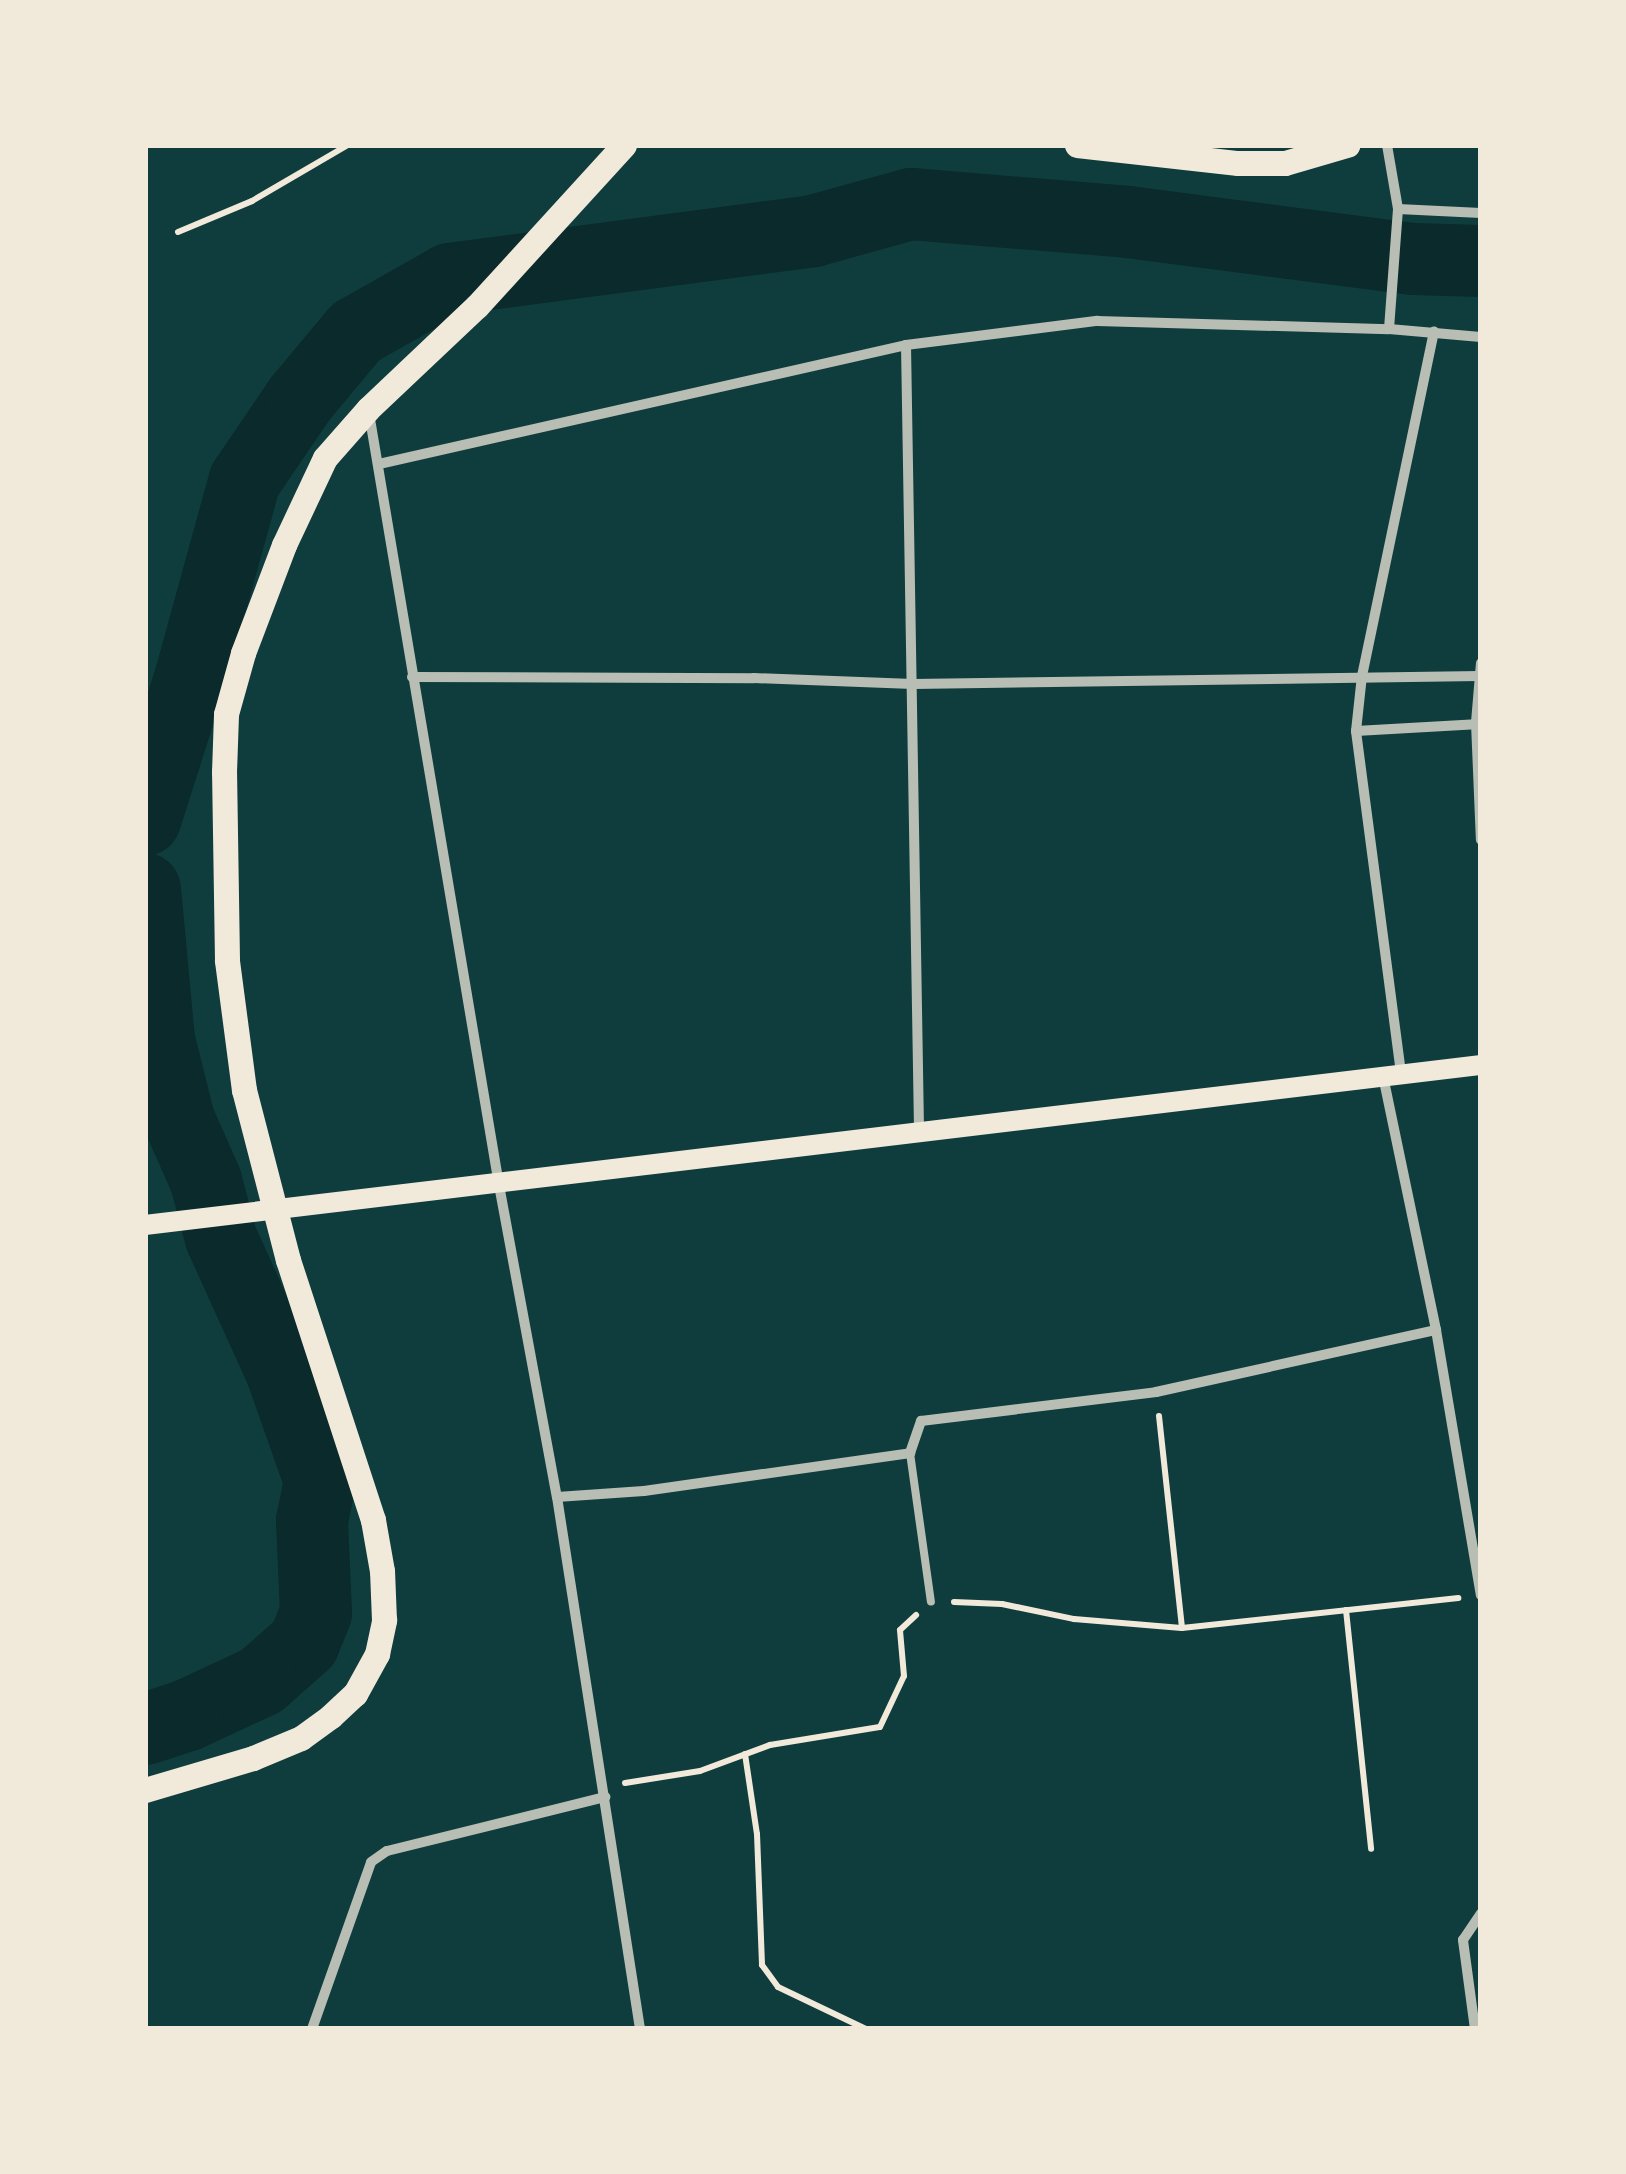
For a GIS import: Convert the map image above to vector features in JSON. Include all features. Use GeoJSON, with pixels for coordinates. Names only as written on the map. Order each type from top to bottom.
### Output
{"type":"FeatureCollection","features":[{"type":"Feature","properties":{"kind":"main road"},"geometry":{"type":"LineString","coordinates":[[145,1790],[253,1758],[301,1738],[355,1694],[378,1654],[384,1620],[382,1571],[372,1520],[275,1211],[244,1090],[227,960],[226,714],[264,592],[325,458],[368,408],[477,306],[624,145]]}},
{"type":"Feature","properties":{"kind":"main road"},"geometry":{"type":"LineString","coordinates":[[1077,145],[1238,163],[1286,163],[1347,145]]}},
{"type":"Feature","properties":{"kind":"main road"},"geometry":{"type":"LineString","coordinates":[[152,1225],[1481,1065]]}},
{"type":"Feature","properties":{"kind":"street"},"geometry":{"type":"LineString","coordinates":[[1387,145],[1398,209],[1390,329]]}},
{"type":"Feature","properties":{"kind":"street"},"geometry":{"type":"LineString","coordinates":[[1398,209],[1481,214]]}},
{"type":"Feature","properties":{"kind":"street"},"geometry":{"type":"LineString","coordinates":[[379,464],[906,345],[1096,321],[1390,329],[1481,337]]}},
{"type":"Feature","properties":{"kind":"street"},"geometry":{"type":"LineString","coordinates":[[1434,331],[1362,676],[1356,731],[1392,1074],[1481,1595]]}},
{"type":"Feature","properties":{"kind":"street"},"geometry":{"type":"LineString","coordinates":[[906,345],[919,1134]]}},
{"type":"Feature","properties":{"kind":"street"},"geometry":{"type":"LineString","coordinates":[[368,408],[499,1184],[557,1497],[640,2029]]}},
{"type":"Feature","properties":{"kind":"street"},"geometry":{"type":"LineString","coordinates":[[1481,662],[1475,722],[1481,840]]}},
{"type":"Feature","properties":{"kind":"street"},"geometry":{"type":"LineString","coordinates":[[412,676],[754,678],[913,684],[1480,676]]}},
{"type":"Feature","properties":{"kind":"street"},"geometry":{"type":"LineString","coordinates":[[1356,731],[1475,722]]}},
{"type":"Feature","properties":{"kind":"street"},"geometry":{"type":"LineString","coordinates":[[557,1497],[662,1489],[910,1453],[921,1422],[1156,1392],[1436,1330]]}},
{"type":"Feature","properties":{"kind":"street"},"geometry":{"type":"LineString","coordinates":[[312,2029],[371,1862],[388,1851],[605,1792]]}},
{"type":"Feature","properties":{"kind":"street"},"geometry":{"type":"LineString","coordinates":[[1476,2029],[1463,1940],[1481,1913]]}},
{"type":"Feature","properties":{"kind":"lane"},"geometry":{"type":"LineString","coordinates":[[910,1453],[930,1602]]}},
{"type":"Feature","properties":{"kind":"path"},"geometry":{"type":"LineString","coordinates":[[178,232],[252,201],[348,145]]}},
{"type":"Feature","properties":{"kind":"path"},"geometry":{"type":"LineString","coordinates":[[1156,1392],[1182,1628]]}},
{"type":"Feature","properties":{"kind":"path"},"geometry":{"type":"LineString","coordinates":[[605,1792],[700,1770],[770,1745],[880,1727],[904,1676],[900,1630],[930,1602],[1002,1604],[1074,1619],[1182,1628],[1462,1598]]}},
{"type":"Feature","properties":{"kind":"path"},"geometry":{"type":"LineString","coordinates":[[1346,1610],[1370,1849]]}},
{"type":"Feature","properties":{"kind":"path"},"geometry":{"type":"LineString","coordinates":[[745,1754],[757,1834],[762,1965],[778,1987],[866,2029]]}},
{"type":"Feature","properties":{"kind":"waterway"},"geometry":{"type":"LineString","coordinates":[[145,820],[190,679],[245,480],[300,399],[356,332],[450,279],[813,231],[911,204],[1128,222],[1414,259],[1481,261]]}},
{"type":"Feature","properties":{"kind":"waterway"},"geometry":{"type":"LineString","coordinates":[[145,889],[159,1040],[179,1120],[206,1181],[221,1238],[281,1370],[320,1481],[312,1521],[316,1613],[304,1643],[261,1681],[188,1715],[145,1729]]}}]}
